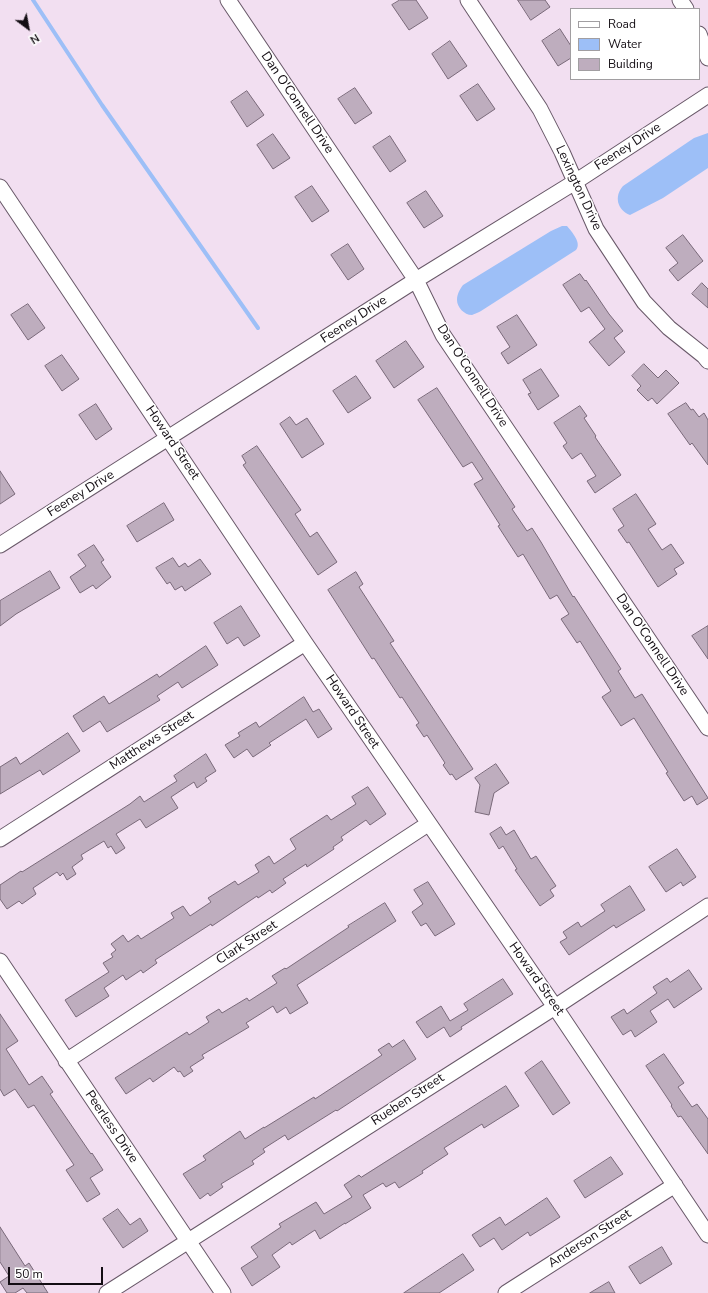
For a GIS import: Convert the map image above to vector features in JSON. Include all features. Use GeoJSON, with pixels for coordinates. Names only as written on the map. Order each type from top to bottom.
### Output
{"type":"FeatureCollection","features":[{"type":"Feature","properties":{"kind":"street","name":"Dan O'Connell Drive"},"geometry":{"type":"LineString","coordinates":[[228,0],[416,280],[442,335],[708,728]]}},
{"type":"Feature","properties":{"kind":"street","name":"Lexington Drive"},"geometry":{"type":"LineString","coordinates":[[468,0],[540,108],[596,229],[644,302],[669,328],[704,356],[708,361]]}},
{"type":"Feature","properties":{"kind":"street"},"geometry":{"type":"LineString","coordinates":[[700,37],[708,58]]}},
{"type":"Feature","properties":{"kind":"street","name":"Feeney Drive"},"geometry":{"type":"LineString","coordinates":[[0,545],[169,439],[416,280],[575,182],[708,95]]}},
{"type":"Feature","properties":{"kind":"street","name":"Howard Street"},"geometry":{"type":"LineString","coordinates":[[0,187],[305,643],[555,1007],[708,1235]]}},
{"type":"Feature","properties":{"kind":"street","name":"Matthews Street"},"geometry":{"type":"LineString","coordinates":[[0,839],[305,643]]}},
{"type":"Feature","properties":{"kind":"street","name":"Clark Street"},"geometry":{"type":"LineString","coordinates":[[66,1061],[428,824]]}},
{"type":"Feature","properties":{"kind":"street","name":"Rueben Street"},"geometry":{"type":"LineString","coordinates":[[107,1293],[555,1007],[708,906]]}},
{"type":"Feature","properties":{"kind":"street","name":"Peerless Drive"},"geometry":{"type":"LineString","coordinates":[[0,961],[223,1293]]}},
{"type":"Feature","properties":{"kind":"street","name":"Anderson Street"},"geometry":{"type":"LineString","coordinates":[[506,1293],[674,1185]]}},
{"type":"Feature","properties":{"kind":"water"},"geometry":{"type":"Polygon","coordinates":[[[708,133],[708,168],[663,198],[630,215],[622,210],[618,202],[618,194],[623,186],[694,138],[708,133]]]}},
{"type":"Feature","properties":{"kind":"water"},"geometry":{"type":"Polygon","coordinates":[[[562,226],[567,226],[576,238],[578,247],[576,250],[481,311],[469,315],[466,314],[458,305],[457,300],[459,292],[463,285],[551,231],[562,226]]]}},
{"type":"Feature","properties":{"kind":"building"},"geometry":{"type":"Polygon","coordinates":[[[400,0],[416,0],[428,18],[409,30],[392,5],[400,0]]]}},
{"type":"Feature","properties":{"kind":"building"},"geometry":{"type":"Polygon","coordinates":[[[518,0],[545,0],[550,7],[531,20],[518,0]]]}},
{"type":"Feature","properties":{"kind":"building"},"geometry":{"type":"Polygon","coordinates":[[[560,29],[570,44],[570,59],[558,66],[542,41],[560,29]]]}},
{"type":"Feature","properties":{"kind":"building"},"geometry":{"type":"Polygon","coordinates":[[[450,41],[467,66],[448,79],[432,54],[450,41]]]}},
{"type":"Feature","properties":{"kind":"building"},"geometry":{"type":"Polygon","coordinates":[[[478,84],[495,109],[477,121],[460,96],[478,84]]]}},
{"type":"Feature","properties":{"kind":"building"},"geometry":{"type":"Polygon","coordinates":[[[355,88],[372,113],[355,124],[338,99],[355,88]]]}},
{"type":"Feature","properties":{"kind":"building"},"geometry":{"type":"Polygon","coordinates":[[[247,91],[264,115],[247,127],[231,102],[247,91]]]}},
{"type":"Feature","properties":{"kind":"building"},"geometry":{"type":"Polygon","coordinates":[[[273,134],[290,158],[273,169],[257,145],[273,134]]]}},
{"type":"Feature","properties":{"kind":"building"},"geometry":{"type":"Polygon","coordinates":[[[390,136],[406,161],[390,172],[373,147],[390,136]]]}},
{"type":"Feature","properties":{"kind":"building"},"geometry":{"type":"Polygon","coordinates":[[[312,186],[329,211],[312,222],[295,197],[312,186]]]}},
{"type":"Feature","properties":{"kind":"building"},"geometry":{"type":"Polygon","coordinates":[[[426,191],[443,216],[424,228],[407,203],[426,191]]]}},
{"type":"Feature","properties":{"kind":"building"},"geometry":{"type":"Polygon","coordinates":[[[683,235],[703,261],[678,281],[669,270],[678,263],[666,248],[683,235]]]}},
{"type":"Feature","properties":{"kind":"building"},"geometry":{"type":"Polygon","coordinates":[[[348,244],[364,269],[348,280],[331,255],[348,244]]]}},
{"type":"Feature","properties":{"kind":"building"},"geometry":{"type":"Polygon","coordinates":[[[580,274],[623,331],[614,338],[625,352],[609,366],[589,342],[605,329],[589,307],[581,312],[563,285],[580,274]]]}},
{"type":"Feature","properties":{"kind":"building"},"geometry":{"type":"Polygon","coordinates":[[[702,283],[708,289],[708,308],[692,294],[702,283]]]}},
{"type":"Feature","properties":{"kind":"building"},"geometry":{"type":"Polygon","coordinates":[[[28,304],[45,328],[28,340],[11,315],[28,304]]]}},
{"type":"Feature","properties":{"kind":"building"},"geometry":{"type":"Polygon","coordinates":[[[517,315],[537,345],[508,364],[501,353],[510,347],[497,327],[517,315]]]}},
{"type":"Feature","properties":{"kind":"building"},"geometry":{"type":"Polygon","coordinates":[[[406,341],[424,367],[394,388],[376,361],[406,341]]]}},
{"type":"Feature","properties":{"kind":"building"},"geometry":{"type":"Polygon","coordinates":[[[62,355],[79,379],[62,391],[45,366],[62,355]]]}},
{"type":"Feature","properties":{"kind":"building"},"geometry":{"type":"Polygon","coordinates":[[[644,364],[658,378],[666,370],[679,383],[657,404],[652,398],[648,401],[637,390],[641,386],[632,376],[644,364]]]}},
{"type":"Feature","properties":{"kind":"building"},"geometry":{"type":"Polygon","coordinates":[[[541,369],[559,396],[538,410],[528,394],[531,393],[523,380],[541,369]]]}},
{"type":"Feature","properties":{"kind":"building"},"geometry":{"type":"Polygon","coordinates":[[[356,376],[371,398],[348,413],[333,391],[356,376]]]}},
{"type":"Feature","properties":{"kind":"building"},"geometry":{"type":"Polygon","coordinates":[[[437,388],[515,507],[512,509],[527,531],[532,528],[541,542],[573,597],[574,596],[621,669],[618,671],[635,698],[642,694],[708,798],[697,805],[692,796],[684,801],[666,773],[668,772],[634,718],[621,726],[602,697],[611,691],[580,641],[577,643],[561,619],[569,614],[557,595],[550,599],[523,554],[518,557],[474,484],[483,479],[472,462],[463,467],[418,400],[437,388]]]}},
{"type":"Feature","properties":{"kind":"building"},"geometry":{"type":"Polygon","coordinates":[[[686,403],[699,417],[704,413],[708,420],[708,465],[692,443],[690,445],[668,414],[686,403]]]}},
{"type":"Feature","properties":{"kind":"building"},"geometry":{"type":"Polygon","coordinates":[[[96,404],[112,429],[96,440],[79,415],[96,404]]]}},
{"type":"Feature","properties":{"kind":"building"},"geometry":{"type":"Polygon","coordinates":[[[580,406],[587,416],[584,418],[596,436],[595,437],[621,475],[595,493],[587,481],[596,476],[581,453],[572,459],[563,446],[567,443],[554,423],[580,406]]]}},
{"type":"Feature","properties":{"kind":"building"},"geometry":{"type":"Polygon","coordinates":[[[290,417],[296,425],[307,418],[324,444],[302,458],[280,424],[290,417]]]}},
{"type":"Feature","properties":{"kind":"building"},"geometry":{"type":"Polygon","coordinates":[[[257,446],[301,510],[295,514],[310,537],[317,532],[337,562],[318,575],[243,465],[246,463],[242,456],[257,446]]]}},
{"type":"Feature","properties":{"kind":"building"},"geometry":{"type":"Polygon","coordinates":[[[0,471],[15,494],[0,504],[0,471]]]}},
{"type":"Feature","properties":{"kind":"building"},"geometry":{"type":"Polygon","coordinates":[[[636,494],[656,524],[648,529],[662,550],[671,544],[684,563],[674,569],[677,574],[658,587],[629,542],[627,543],[618,530],[624,526],[613,509],[636,494]]]}},
{"type":"Feature","properties":{"kind":"building"},"geometry":{"type":"Polygon","coordinates":[[[164,503],[174,520],[137,542],[127,526],[164,503]]]}},
{"type":"Feature","properties":{"kind":"building"},"geometry":{"type":"Polygon","coordinates":[[[94,545],[104,560],[101,562],[111,577],[96,589],[93,585],[80,593],[70,577],[86,566],[78,555],[94,545]]]}},
{"type":"Feature","properties":{"kind":"building"},"geometry":{"type":"Polygon","coordinates":[[[173,558],[179,567],[185,563],[188,567],[200,559],[211,574],[185,591],[182,586],[175,590],[170,582],[167,584],[156,568],[173,558]]]}},
{"type":"Feature","properties":{"kind":"building"},"geometry":{"type":"Polygon","coordinates":[[[50,571],[60,588],[16,614],[0,626],[0,601],[50,571]]]}},
{"type":"Feature","properties":{"kind":"building"},"geometry":{"type":"Polygon","coordinates":[[[356,572],[363,584],[359,587],[394,641],[390,643],[473,769],[456,780],[452,774],[450,775],[443,765],[445,763],[427,735],[424,737],[416,725],[419,723],[402,697],[400,698],[374,658],[372,659],[328,590],[356,572]]]}},
{"type":"Feature","properties":{"kind":"building"},"geometry":{"type":"Polygon","coordinates":[[[241,606],[260,636],[244,646],[238,637],[227,644],[214,623],[241,606]]]}},
{"type":"Feature","properties":{"kind":"building"},"geometry":{"type":"Polygon","coordinates":[[[708,626],[708,659],[692,636],[708,626]]]}},
{"type":"Feature","properties":{"kind":"building"},"geometry":{"type":"Polygon","coordinates":[[[206,646],[218,665],[182,688],[178,682],[157,696],[160,700],[107,732],[100,721],[83,732],[73,716],[104,696],[109,704],[157,674],[159,677],[206,646]]]}},
{"type":"Feature","properties":{"kind":"building"},"geometry":{"type":"Polygon","coordinates":[[[304,697],[313,712],[319,709],[332,729],[318,738],[306,719],[269,743],[271,745],[253,757],[247,749],[234,758],[225,745],[240,736],[238,733],[256,722],[259,727],[304,697]]]}},
{"type":"Feature","properties":{"kind":"building"},"geometry":{"type":"Polygon","coordinates":[[[68,733],[80,751],[43,775],[40,770],[0,794],[0,767],[16,757],[20,764],[68,733]]]}},
{"type":"Feature","properties":{"kind":"building"},"geometry":{"type":"Polygon","coordinates":[[[206,754],[216,771],[205,778],[207,781],[197,788],[194,782],[171,797],[178,808],[146,828],[140,819],[116,834],[125,848],[116,854],[111,846],[108,848],[104,841],[81,855],[83,859],[72,867],[76,874],[67,880],[63,873],[60,876],[57,872],[33,888],[36,894],[22,904],[19,901],[7,909],[0,899],[0,885],[130,804],[140,796],[144,802],[177,781],[174,776],[206,754]]]}},
{"type":"Feature","properties":{"kind":"building"},"geometry":{"type":"Polygon","coordinates":[[[496,764],[509,783],[494,793],[489,815],[475,812],[480,785],[475,778],[496,764]]]}},
{"type":"Feature","properties":{"kind":"building"},"geometry":{"type":"Polygon","coordinates":[[[368,787],[386,814],[370,825],[366,820],[341,837],[343,840],[333,847],[334,849],[307,867],[306,864],[283,879],[286,883],[272,893],[270,890],[258,898],[257,896],[212,926],[211,924],[155,960],[157,963],[143,973],[141,970],[126,980],[123,975],[104,988],[109,996],[76,1017],[65,1000],[109,972],[103,963],[113,957],[111,954],[116,950],[111,944],[123,935],[128,942],[138,935],[141,939],[174,918],[171,913],[183,906],[190,916],[211,902],[208,898],[235,881],[238,885],[259,872],[255,865],[269,856],[274,864],[296,849],[290,839],[327,815],[331,820],[356,804],[352,797],[368,787]]]}},
{"type":"Feature","properties":{"kind":"building"},"geometry":{"type":"Polygon","coordinates":[[[501,827],[506,835],[514,830],[531,859],[536,856],[556,886],[550,890],[554,896],[540,906],[515,870],[517,869],[503,846],[499,849],[490,834],[501,827]]]}},
{"type":"Feature","properties":{"kind":"building"},"geometry":{"type":"Polygon","coordinates":[[[677,849],[696,877],[683,886],[681,882],[666,892],[649,867],[677,849]]]}},
{"type":"Feature","properties":{"kind":"building"},"geometry":{"type":"Polygon","coordinates":[[[428,882],[455,924],[435,936],[426,923],[421,926],[412,912],[423,904],[414,890],[428,882]]]}},
{"type":"Feature","properties":{"kind":"building"},"geometry":{"type":"Polygon","coordinates":[[[630,886],[645,910],[616,928],[614,925],[569,955],[560,942],[567,938],[563,932],[578,922],[581,927],[605,911],[601,905],[630,886]]]}},
{"type":"Feature","properties":{"kind":"building"},"geometry":{"type":"Polygon","coordinates":[[[385,903],[396,921],[297,985],[308,1003],[290,1014],[286,1007],[277,1013],[273,1006],[246,1023],[249,1027],[202,1055],[204,1058],[190,1067],[193,1071],[184,1077],[180,1071],[178,1072],[174,1067],[153,1082],[150,1078],[126,1094],[115,1078],[187,1032],[189,1035],[209,1022],[206,1017],[219,1009],[222,1013],[247,998],[249,1001],[277,983],[272,976],[285,968],[286,969],[349,927],[348,926],[385,903]]]}},
{"type":"Feature","properties":{"kind":"building"},"geometry":{"type":"Polygon","coordinates":[[[689,970],[702,989],[674,1008],[668,999],[650,1011],[657,1022],[635,1037],[631,1030],[623,1035],[611,1017],[624,1009],[627,1014],[657,993],[653,987],[667,978],[670,982],[689,970]]]}},
{"type":"Feature","properties":{"kind":"building"},"geometry":{"type":"Polygon","coordinates":[[[503,979],[513,994],[461,1027],[462,1029],[450,1037],[444,1027],[427,1038],[416,1022],[441,1006],[450,1021],[468,1010],[464,1004],[503,979]]]}},
{"type":"Feature","properties":{"kind":"building"},"geometry":{"type":"Polygon","coordinates":[[[0,1014],[18,1041],[6,1049],[29,1085],[42,1076],[53,1092],[50,1094],[103,1170],[90,1178],[100,1194],[87,1202],[66,1170],[74,1165],[34,1105],[28,1108],[15,1089],[4,1096],[0,1089],[0,1014]]]}},
{"type":"Feature","properties":{"kind":"building"},"geometry":{"type":"Polygon","coordinates":[[[404,1040],[416,1059],[337,1111],[336,1110],[288,1140],[285,1135],[263,1149],[265,1152],[252,1161],[254,1164],[221,1184],[223,1187],[210,1196],[208,1193],[200,1199],[183,1174],[206,1160],[203,1156],[240,1131],[245,1139],[314,1097],[315,1099],[382,1055],[378,1050],[389,1043],[392,1047],[404,1040]]]}},
{"type":"Feature","properties":{"kind":"building"},"geometry":{"type":"Polygon","coordinates":[[[664,1054],[684,1083],[678,1087],[692,1107],[697,1104],[708,1119],[708,1154],[681,1116],[678,1117],[671,1106],[672,1105],[646,1066],[664,1054]]]}},
{"type":"Feature","properties":{"kind":"building"},"geometry":{"type":"Polygon","coordinates":[[[542,1061],[570,1103],[553,1115],[525,1073],[542,1061]]]}},
{"type":"Feature","properties":{"kind":"building"},"geometry":{"type":"Polygon","coordinates":[[[506,1086],[519,1106],[484,1128],[482,1124],[444,1148],[448,1154],[422,1171],[423,1173],[399,1188],[395,1182],[386,1187],[383,1183],[363,1195],[371,1208],[320,1239],[315,1230],[292,1245],[290,1242],[272,1255],[280,1267],[252,1286],[241,1268],[258,1257],[251,1247],[281,1227],[279,1224],[316,1202],[324,1214],[352,1197],[344,1185],[359,1175],[361,1177],[506,1086]]]}},
{"type":"Feature","properties":{"kind":"building"},"geometry":{"type":"Polygon","coordinates":[[[611,1157],[623,1174],[585,1198],[574,1181],[611,1157]]]}},
{"type":"Feature","properties":{"kind":"building"},"geometry":{"type":"Polygon","coordinates":[[[547,1198],[560,1217],[530,1236],[528,1232],[502,1250],[494,1238],[480,1247],[472,1235],[500,1217],[505,1225],[547,1198]]]}},
{"type":"Feature","properties":{"kind":"building"},"geometry":{"type":"Polygon","coordinates":[[[118,1209],[130,1225],[140,1218],[148,1231],[123,1248],[103,1219],[118,1209]]]}},
{"type":"Feature","properties":{"kind":"building"},"geometry":{"type":"Polygon","coordinates":[[[0,1227],[25,1266],[29,1263],[48,1293],[27,1293],[23,1288],[15,1293],[7,1293],[0,1282],[9,1276],[0,1262],[0,1227]]]}},
{"type":"Feature","properties":{"kind":"building"},"geometry":{"type":"Polygon","coordinates":[[[662,1247],[672,1264],[640,1284],[629,1267],[662,1247]]]}},
{"type":"Feature","properties":{"kind":"building"},"geometry":{"type":"Polygon","coordinates":[[[463,1254],[474,1270],[439,1293],[404,1293],[463,1254]]]}},
{"type":"Feature","properties":{"kind":"building"},"geometry":{"type":"Polygon","coordinates":[[[609,1282],[615,1293],[590,1293],[609,1282]]]}},
{"type":"Feature","properties":{"kind":"waterway"},"geometry":{"type":"LineString","coordinates":[[33,0],[102,105],[258,328]]}}]}
